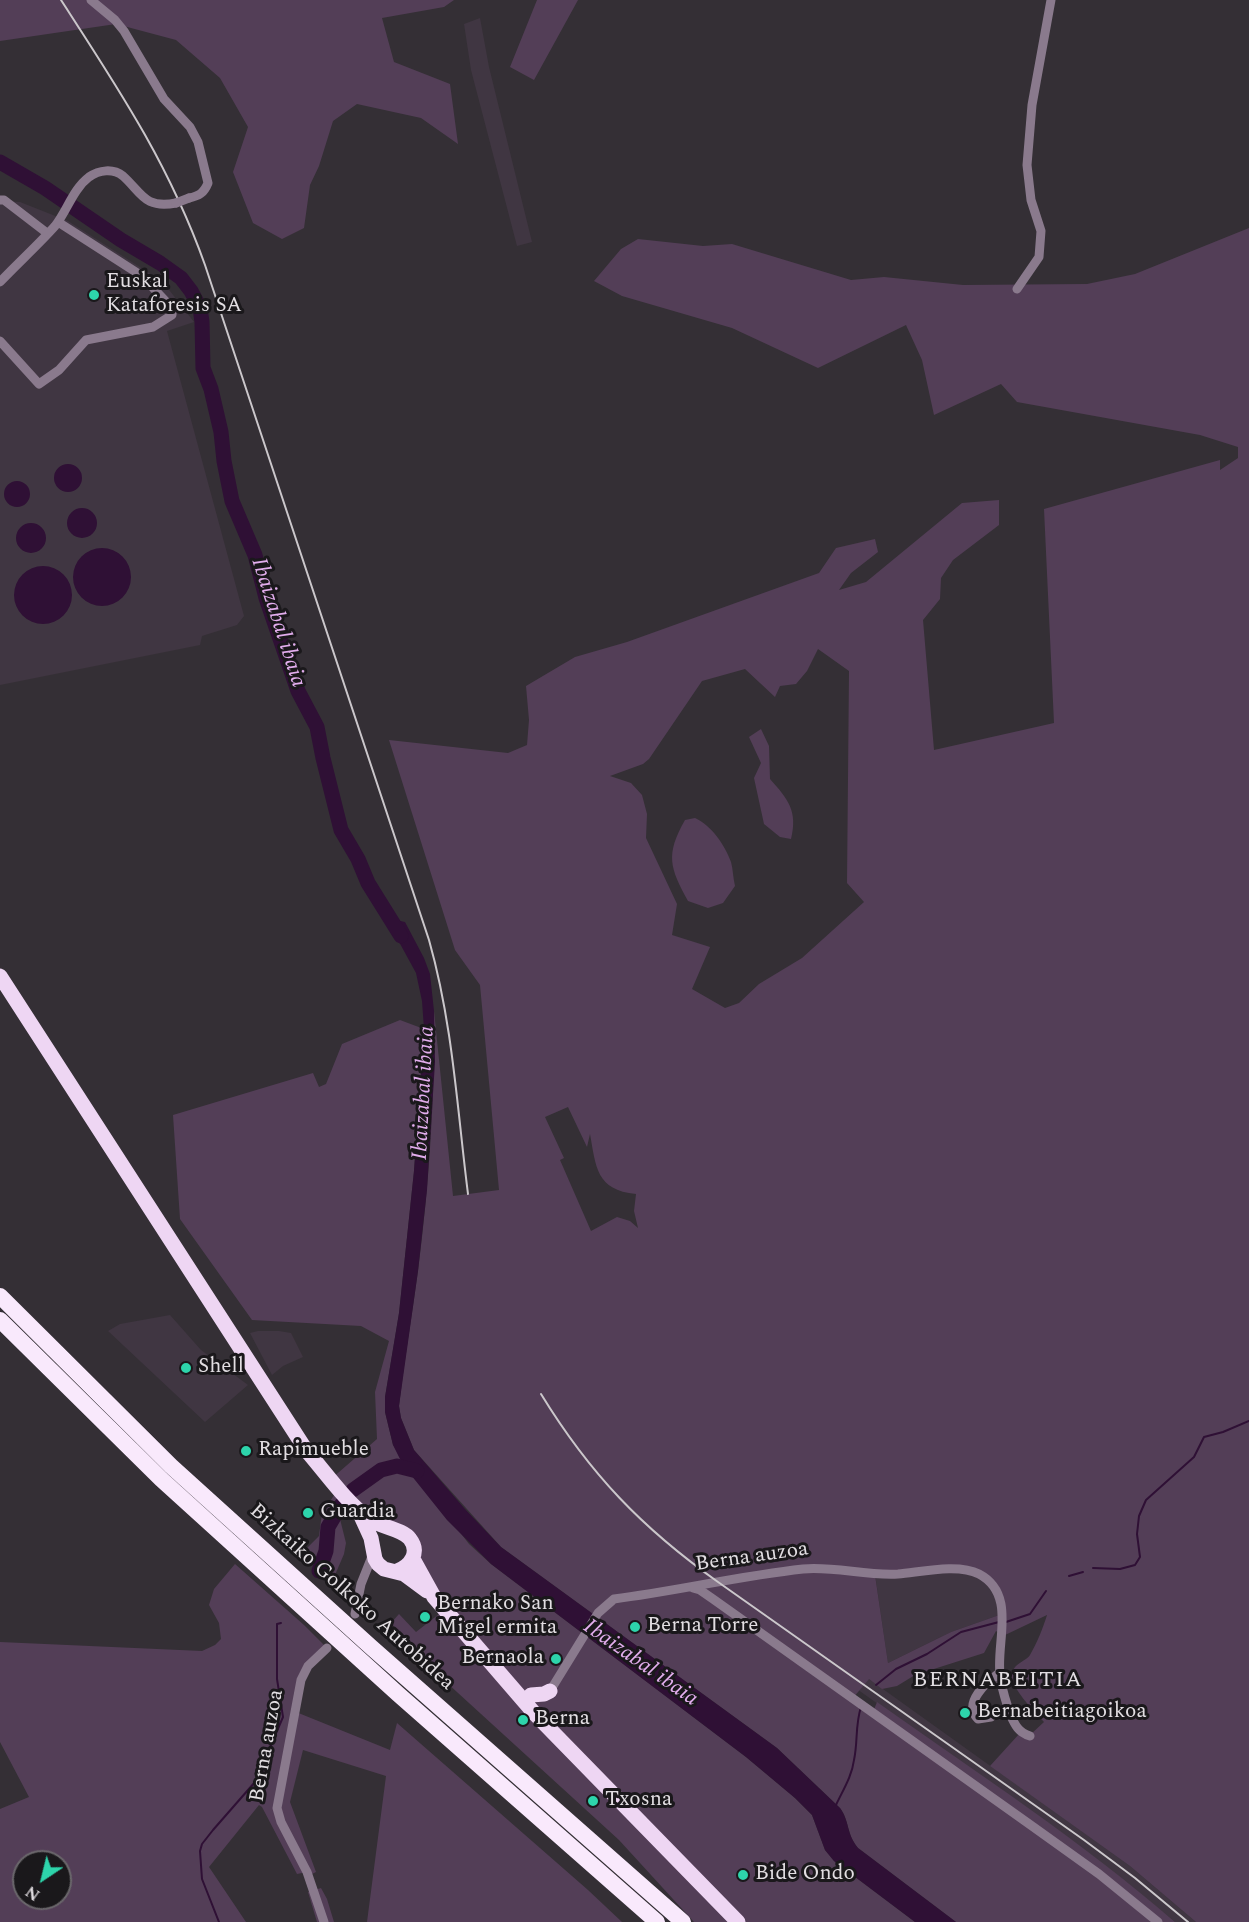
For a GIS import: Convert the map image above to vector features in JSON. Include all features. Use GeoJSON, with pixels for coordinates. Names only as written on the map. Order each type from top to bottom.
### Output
{"type":"FeatureCollection","features":[{"type":"Feature","properties":{"kind":"highway"},"geometry":{"type":"LineString","coordinates":[[0,976],[306,1450],[357,1509],[374,1522],[406,1535],[411,1540],[414,1546],[409,1565],[390,1570]]}},
{"type":"Feature","properties":{"kind":"highway","name":"Bizkaiko Golkoko Autobidea"},"geometry":{"type":"LineString","coordinates":[[0,1296],[171,1466],[371,1647],[683,1922]]}},
{"type":"Feature","properties":{"kind":"highway","name":"Bizkaiko Golkoko Autobidea"},"geometry":{"type":"LineString","coordinates":[[0,1320],[160,1479],[398,1694],[657,1922]]}},
{"type":"Feature","properties":{"kind":"highway"},"geometry":{"type":"LineString","coordinates":[[357,1509],[374,1549],[375,1559],[390,1570],[416,1583],[434,1597]]}},
{"type":"Feature","properties":{"kind":"highway"},"geometry":{"type":"LineString","coordinates":[[374,1549],[381,1535],[394,1531]]}},
{"type":"Feature","properties":{"kind":"highway"},"geometry":{"type":"LineString","coordinates":[[412,1559],[434,1597],[555,1736],[738,1922]]}},
{"type":"Feature","properties":{"kind":"highway"},"geometry":{"type":"LineString","coordinates":[[500,1673],[531,1695],[541,1707],[555,1736]]}},
{"type":"Feature","properties":{"kind":"highway"},"geometry":{"type":"LineString","coordinates":[[531,1695],[550,1691]]}},
{"type":"Feature","properties":{"kind":"highway"},"geometry":{"type":"LineString","coordinates":[[541,1707],[550,1691]]}},
{"type":"Feature","properties":{"kind":"street"},"geometry":{"type":"LineString","coordinates":[[0,282],[48,233],[87,178],[98,171],[110,170],[123,177],[138,194],[148,201],[159,204],[176,203],[198,196],[205,190],[208,183],[198,142],[190,127],[164,99],[124,31],[115,20],[91,0]]}},
{"type":"Feature","properties":{"kind":"street"},"geometry":{"type":"LineString","coordinates":[[1017,289],[1039,256],[1041,231],[1031,200],[1027,165],[1032,105],[1051,0]]}},
{"type":"Feature","properties":{"kind":"street"},"geometry":{"type":"LineString","coordinates":[[0,200],[4,200],[48,233]]}},
{"type":"Feature","properties":{"kind":"street"},"geometry":{"type":"LineString","coordinates":[[0,341],[39,384],[59,370],[86,340],[153,327],[172,315],[172,308],[142,276],[60,218]]}},
{"type":"Feature","properties":{"kind":"street"},"geometry":{"type":"LineString","coordinates":[[361,1592],[361,1584],[374,1549]]}},
{"type":"Feature","properties":{"kind":"street","name":"Berna auzoa"},"geometry":{"type":"LineString","coordinates":[[550,1691],[598,1613],[614,1599],[804,1569],[875,1574],[944,1569],[969,1570],[980,1574],[999,1595],[1001,1604],[1003,1636],[999,1673]]}},
{"type":"Feature","properties":{"kind":"street"},"geometry":{"type":"LineString","coordinates":[[355,1614],[361,1592],[368,1580],[390,1570]]}},
{"type":"Feature","properties":{"kind":"street"},"geometry":{"type":"LineString","coordinates":[[688,1588],[700,1590],[873,1712],[1099,1874],[1158,1922]]}},
{"type":"Feature","properties":{"kind":"street","name":"Berna auzoa"},"geometry":{"type":"LineString","coordinates":[[324,1922],[307,1872],[280,1822],[277,1808],[301,1680],[308,1666],[327,1648]]}},
{"type":"Feature","properties":{"kind":"street"},"geometry":{"type":"LineString","coordinates":[[990,1717],[978,1719],[973,1709],[981,1688],[999,1673],[1014,1722],[1022,1734],[1030,1736]]}},
{"type":"Feature","properties":{"kind":"shaded area"},"geometry":{"type":"Polygon","coordinates":[[[0,0],[454,0],[444,7],[382,18],[394,62],[450,84],[458,144],[421,118],[357,104],[333,121],[319,166],[310,185],[304,228],[282,239],[253,223],[233,172],[248,127],[220,78],[176,40],[116,24],[0,41],[0,0]]]}},
{"type":"Feature","properties":{"kind":"shaded area"},"geometry":{"type":"Polygon","coordinates":[[[537,0],[578,0],[534,80],[510,67],[537,0]]]}},
{"type":"Feature","properties":{"kind":"shaded area"},"geometry":{"type":"Polygon","coordinates":[[[480,18],[489,67],[532,242],[517,246],[471,70],[464,24],[480,18]]]}},
{"type":"Feature","properties":{"kind":"shaded area"},"geometry":{"type":"Polygon","coordinates":[[[0,201],[20,202],[68,221],[163,282],[194,322],[167,331],[244,616],[237,625],[202,636],[200,645],[0,685],[0,201]]]}},
{"type":"Feature","properties":{"kind":"shaded area"},"geometry":{"type":"Polygon","coordinates":[[[1249,228],[1249,1922],[1196,1922],[1130,1866],[990,1766],[1020,1733],[1030,1735],[1044,1722],[1020,1694],[1014,1684],[1012,1672],[1030,1655],[1047,1615],[1003,1636],[996,1631],[984,1653],[915,1675],[897,1686],[882,1689],[869,1679],[853,1698],[873,1712],[877,1702],[991,1781],[1103,1863],[1175,1922],[956,1922],[858,1848],[840,1808],[777,1748],[501,1547],[414,1450],[401,1418],[399,1406],[418,1271],[428,1174],[434,1011],[453,1196],[499,1190],[480,985],[455,950],[389,740],[508,753],[527,745],[529,720],[526,686],[575,657],[627,642],[819,573],[836,548],[875,539],[878,552],[851,573],[839,590],[866,582],[962,503],[999,500],[999,525],[953,560],[941,578],[940,599],[923,620],[934,750],[1054,723],[1044,509],[1220,460],[1220,470],[1238,458],[1238,447],[1200,435],[1017,402],[1001,384],[934,415],[922,360],[906,325],[818,368],[732,328],[622,296],[594,281],[621,249],[638,239],[703,246],[732,244],[851,280],[884,277],[963,285],[1087,284],[1135,274],[1249,228]],[[818,649],[807,671],[796,684],[780,686],[775,697],[745,669],[702,681],[649,759],[643,764],[610,776],[631,783],[642,795],[647,814],[646,838],[677,904],[672,935],[710,947],[692,989],[725,1008],[739,1003],[759,984],[802,958],[864,902],[847,883],[849,671],[818,649]],[[568,1107],[545,1117],[564,1158],[560,1160],[591,1231],[617,1217],[630,1221],[638,1228],[634,1211],[636,1194],[623,1192],[605,1182],[594,1157],[590,1134],[587,1147],[568,1107]],[[969,1570],[875,1575],[888,1663],[951,1632],[1002,1614],[999,1595],[969,1570]]]}},
{"type":"Feature","properties":{"kind":"shaded area"},"geometry":{"type":"Polygon","coordinates":[[[761,729],[769,746],[770,779],[786,799],[792,813],[791,839],[780,837],[764,824],[754,778],[761,763],[749,737],[761,729]]]}},
{"type":"Feature","properties":{"kind":"shaded area"},"geometry":{"type":"Polygon","coordinates":[[[695,818],[717,836],[725,849],[731,862],[735,886],[723,903],[708,908],[688,901],[677,879],[672,861],[674,843],[685,820],[695,818]]]}},
{"type":"Feature","properties":{"kind":"shaded area"},"geometry":{"type":"Polygon","coordinates":[[[400,1020],[424,1029],[414,1171],[399,1313],[385,1397],[385,1412],[393,1445],[469,1544],[491,1564],[746,1757],[795,1798],[812,1815],[825,1850],[834,1861],[915,1922],[694,1922],[619,1840],[423,1661],[391,1623],[399,1614],[416,1632],[439,1614],[414,1546],[354,1506],[340,1519],[346,1543],[344,1554],[332,1582],[307,1559],[307,1548],[319,1536],[322,1513],[339,1488],[331,1479],[377,1439],[375,1392],[389,1341],[361,1326],[252,1320],[180,1219],[173,1115],[313,1073],[319,1087],[326,1084],[342,1044],[400,1020]]]}},
{"type":"Feature","properties":{"kind":"shaded area","name":"Shell"},"geometry":{"type":"Polygon","coordinates":[[[170,1315],[201,1350],[248,1385],[205,1422],[108,1331],[120,1324],[170,1315]]]}},
{"type":"Feature","properties":{"kind":"shaded area","name":"Shell"},"geometry":{"type":"Polygon","coordinates":[[[258,1331],[291,1333],[303,1357],[283,1366],[272,1375],[250,1333],[258,1331]]]}},
{"type":"Feature","properties":{"kind":"shaded area"},"geometry":{"type":"Polygon","coordinates":[[[235,1564],[327,1648],[308,1666],[296,1712],[390,1750],[397,1723],[622,1922],[367,1922],[386,1776],[303,1750],[290,1802],[316,1872],[297,1874],[259,1805],[209,1867],[246,1922],[0,1922],[0,1809],[29,1797],[0,1742],[0,1642],[202,1651],[215,1645],[221,1639],[219,1623],[209,1605],[214,1589],[235,1564]]]}},
{"type":"Feature","properties":{"kind":"shaded area"},"geometry":{"type":"Polygon","coordinates":[[[969,1570],[990,1583],[1002,1614],[951,1632],[888,1663],[875,1574],[969,1570]]]}},
{"type":"Feature","properties":{"kind":"shaded area"},"geometry":{"type":"Polygon","coordinates":[[[747,1611],[869,1679],[1130,1866],[1196,1922],[1175,1922],[1078,1846],[747,1611]]]}},
{"type":"Feature","properties":{"kind":"shaded area"},"geometry":{"type":"Polygon","coordinates":[[[321,1888],[334,1922],[317,1922],[308,1892],[321,1888]]]}},
{"type":"Feature","properties":{"kind":"water"},"geometry":{"type":"Polygon","coordinates":[[[68,464],[78,468],[82,478],[78,488],[68,492],[58,488],[54,478],[58,468],[68,464]]]}},
{"type":"Feature","properties":{"kind":"water"},"geometry":{"type":"Polygon","coordinates":[[[17,481],[26,485],[30,494],[26,503],[17,507],[8,503],[4,494],[8,485],[17,481]]]}},
{"type":"Feature","properties":{"kind":"water"},"geometry":{"type":"Polygon","coordinates":[[[82,508],[93,512],[97,523],[93,534],[82,538],[71,534],[67,523],[71,512],[82,508]]]}},
{"type":"Feature","properties":{"kind":"water"},"geometry":{"type":"Polygon","coordinates":[[[31,523],[42,527],[46,538],[42,549],[31,553],[20,549],[16,538],[20,527],[31,523]]]}},
{"type":"Feature","properties":{"kind":"water"},"geometry":{"type":"Polygon","coordinates":[[[102,548],[113,550],[126,561],[131,577],[129,588],[118,601],[102,606],[91,604],[78,593],[73,577],[75,566],[86,553],[102,548]]]}},
{"type":"Feature","properties":{"kind":"water"},"geometry":{"type":"Polygon","coordinates":[[[43,566],[54,568],[67,579],[72,595],[70,606],[59,619],[43,624],[32,622],[19,611],[14,595],[16,584],[27,571],[43,566]]]}},
{"type":"Feature","properties":{"kind":"water"},"geometry":{"type":"Polygon","coordinates":[[[386,918],[405,922],[424,958],[430,974],[434,1011],[435,1062],[427,1190],[399,1406],[401,1418],[414,1450],[501,1547],[777,1748],[840,1808],[858,1848],[956,1922],[915,1922],[834,1861],[825,1850],[812,1815],[795,1798],[746,1757],[491,1564],[447,1520],[400,1459],[393,1445],[385,1412],[385,1397],[399,1313],[414,1171],[424,1029],[422,1001],[416,973],[386,918]]]}},
{"type":"Feature","properties":{"kind":"waterway","name":"Ibaizabal ibaia"},"geometry":{"type":"LineString","coordinates":[[0,162],[45,188],[181,278],[200,308],[203,368],[211,389],[221,432],[232,501],[255,555],[266,598],[298,691],[317,727],[341,830],[358,859],[368,883],[401,936]]}},
{"type":"Feature","properties":{"kind":"waterway"},"geometry":{"type":"LineString","coordinates":[[1093,1568],[1120,1569],[1135,1565],[1140,1557],[1137,1534],[1139,1516],[1146,1500],[1194,1457],[1204,1437],[1249,1421]]}},
{"type":"Feature","properties":{"kind":"waterway"},"geometry":{"type":"LineString","coordinates":[[353,1490],[381,1470],[397,1466],[417,1471]]}},
{"type":"Feature","properties":{"kind":"waterway"},"geometry":{"type":"LineString","coordinates":[[319,1571],[326,1551],[328,1527],[341,1505]]}},
{"type":"Feature","properties":{"kind":"waterway"},"geometry":{"type":"LineString","coordinates":[[1069,1576],[1083,1572]]}},
{"type":"Feature","properties":{"kind":"waterway"},"geometry":{"type":"LineString","coordinates":[[1006,1622],[1030,1614],[1046,1591]]}},
{"type":"Feature","properties":{"kind":"waterway"},"geometry":{"type":"LineString","coordinates":[[876,1685],[896,1669],[927,1654],[961,1632],[999,1622]]}},
{"type":"Feature","properties":{"kind":"waterway"},"geometry":{"type":"LineString","coordinates":[[219,1922],[202,1879],[200,1851],[202,1844],[213,1830],[255,1782],[283,1717],[277,1679],[277,1624],[281,1623]]}},
{"type":"Feature","properties":{"kind":"waterway"},"geometry":{"type":"LineString","coordinates":[[836,1805],[853,1766],[861,1707]]}},
{"type":"Feature","properties":{"kind":"railway"},"geometry":{"type":"LineString","coordinates":[[61,0],[122,96],[159,160],[191,228],[205,265],[429,940],[449,1035],[468,1194]]}},
{"type":"Feature","properties":{"kind":"railway"},"geometry":{"type":"LineString","coordinates":[[541,1394],[598,1474],[619,1498],[665,1541],[718,1582],[1084,1840],[1188,1922]]}},
{"type":"Feature","properties":{"kind":"place","name":"Euskal Kataforesis SA"},"geometry":{"type":"Point","coordinates":[94,295]}},
{"type":"Feature","properties":{"kind":"place","name":"Shell"},"geometry":{"type":"Point","coordinates":[186,1368]}},
{"type":"Feature","properties":{"kind":"place","name":"Rapimueble"},"geometry":{"type":"Point","coordinates":[246,1451]}},
{"type":"Feature","properties":{"kind":"place","name":"Guardia"},"geometry":{"type":"Point","coordinates":[308,1513]}},
{"type":"Feature","properties":{"kind":"place","name":"Bernako San Migel ermita"},"geometry":{"type":"Point","coordinates":[425,1617]}},
{"type":"Feature","properties":{"kind":"place","name":"Berna Torre"},"geometry":{"type":"Point","coordinates":[635,1627]}},
{"type":"Feature","properties":{"kind":"place","name":"Bernaola"},"geometry":{"type":"Point","coordinates":[556,1659]}},
{"type":"Feature","properties":{"kind":"place","name":"Bernabeitiagoikoa"},"geometry":{"type":"Point","coordinates":[965,1713]}},
{"type":"Feature","properties":{"kind":"place","name":"Berna"},"geometry":{"type":"Point","coordinates":[523,1720]}},
{"type":"Feature","properties":{"kind":"place","name":"Txosna"},"geometry":{"type":"Point","coordinates":[593,1801]}},
{"type":"Feature","properties":{"kind":"place","name":"Bide Ondo"},"geometry":{"type":"Point","coordinates":[743,1875]}},
{"type":"Feature","properties":{"kind":"district","name":"BERNABEITIA"},"geometry":{"type":"Point","coordinates":[998,1682]}}]}
